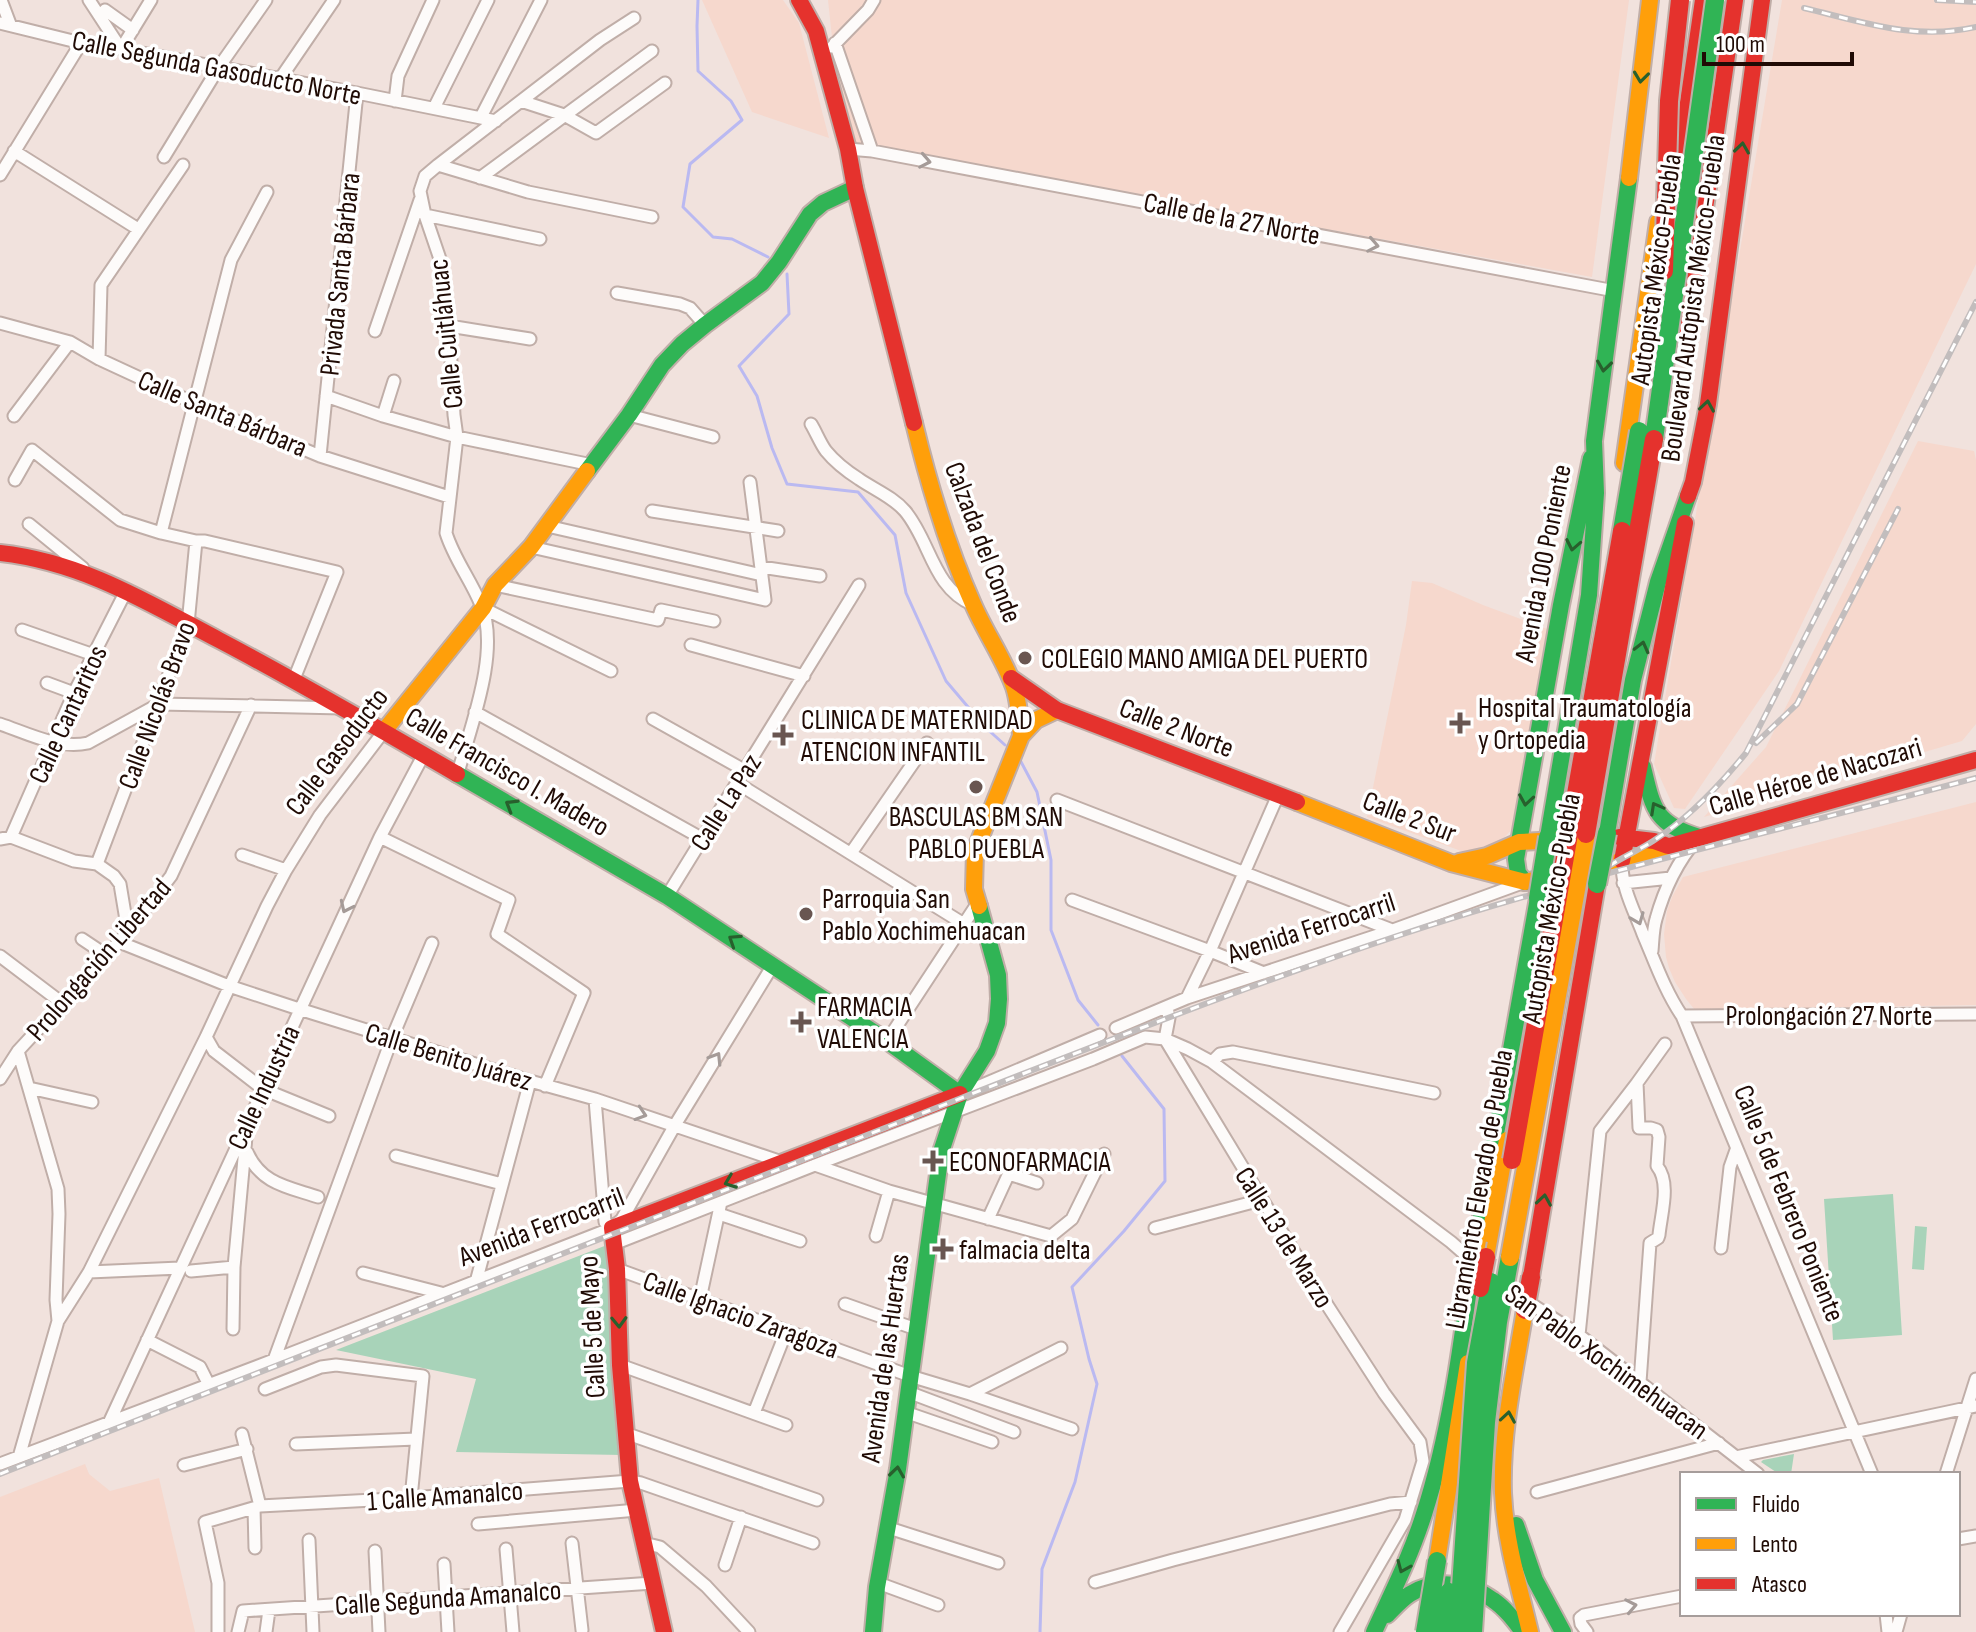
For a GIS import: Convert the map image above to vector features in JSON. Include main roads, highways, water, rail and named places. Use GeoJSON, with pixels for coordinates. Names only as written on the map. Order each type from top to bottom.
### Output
{"type":"FeatureCollection","features":[{"type":"Feature","properties":{"kind":"main road","name":"Calzada del Conde"},"geometry":{"type":"LineString","coordinates":[[799,0],[829,49],[855,188],[927,477],[973,605],[1010,676],[1016,697],[1021,736],[980,835],[973,871],[977,904],[998,975],[997,1023],[987,1051],[960,1094]]}},
{"type":"Feature","properties":{"kind":"main road"},"geometry":{"type":"LineString","coordinates":[[1555,836],[1589,595],[1596,493],[1594,441],[1650,0]]}},
{"type":"Feature","properties":{"kind":"main road"},"geometry":{"type":"LineString","coordinates":[[1664,271],[1666,154],[1680,0]]}},
{"type":"Feature","properties":{"kind":"main road","name":"Autopista México-Puebla"},"geometry":{"type":"LineString","coordinates":[[1443,1632],[1446,1561],[1482,1280],[1555,836],[1624,467],[1689,0]]}},
{"type":"Feature","properties":{"kind":"main road","name":"Libramiento Elevado de Puebla"},"geometry":{"type":"LineString","coordinates":[[1458,1632],[1476,1363],[1631,484],[1703,0]]}},
{"type":"Feature","properties":{"kind":"main road","name":"Libramiento Elevado de Puebla"},"geometry":{"type":"LineString","coordinates":[[1473,1632],[1486,1422],[1498,1322],[1649,474],[1715,0]]}},
{"type":"Feature","properties":{"kind":"main road","name":"Autopista México-Puebla"},"geometry":{"type":"LineString","coordinates":[[1425,1632],[1446,1561],[1507,1295],[1590,886],[1655,472],[1722,0]]}},
{"type":"Feature","properties":{"kind":"main road"},"geometry":{"type":"LineString","coordinates":[[1649,474],[1665,433],[1683,335],[1735,0]]}},
{"type":"Feature","properties":{"kind":"main road","name":"Boulevard Autopista México-Puebla"},"geometry":{"type":"LineString","coordinates":[[1599,834],[1658,582],[1693,482],[1708,404],[1762,0]]}},
{"type":"Feature","properties":{"kind":"main road","name":"Calle Gasoducto"},"geometry":{"type":"LineString","coordinates":[[384,731],[483,608],[495,585],[547,526],[662,365],[705,325],[762,283],[810,214],[823,203],[855,188]]}},
{"type":"Feature","properties":{"kind":"main road","name":"Avenida 100 Poniente"},"geometry":{"type":"LineString","coordinates":[[1525,882],[1518,873],[1516,859],[1594,441]]}},
{"type":"Feature","properties":{"kind":"main road","name":"Calle 5 de Febrero Poniente"},"geometry":{"type":"LineString","coordinates":[[1622,861],[1693,482]]}},
{"type":"Feature","properties":{"kind":"main road","name":"Calle Francisco I. Madero"},"geometry":{"type":"LineString","coordinates":[[0,553],[22,554],[90,574],[294,679],[667,896],[887,1041],[960,1094]]}},
{"type":"Feature","properties":{"kind":"main road","name":"Calle 2 Norte"},"geometry":{"type":"LineString","coordinates":[[1010,676],[1057,710],[1278,795]]}},
{"type":"Feature","properties":{"kind":"main road"},"geometry":{"type":"LineString","coordinates":[[1021,736],[1036,720],[1057,710]]}},
{"type":"Feature","properties":{"kind":"main road"},"geometry":{"type":"LineString","coordinates":[[1641,757],[1657,814],[1672,827],[1699,837]]}},
{"type":"Feature","properties":{"kind":"main road","name":"Calle Héroe de Nacozari"},"geometry":{"type":"LineString","coordinates":[[1525,882],[1622,861],[1976,760]]}},
{"type":"Feature","properties":{"kind":"main road","name":"Calle 2 Sur"},"geometry":{"type":"LineString","coordinates":[[1278,795],[1451,863],[1525,882]]}},
{"type":"Feature","properties":{"kind":"main road","name":"Calle Héroe de Nacozari"},"geometry":{"type":"LineString","coordinates":[[1451,863],[1487,856],[1519,842],[1626,836],[1668,846]]}},
{"type":"Feature","properties":{"kind":"main road"},"geometry":{"type":"LineString","coordinates":[[1530,1632],[1508,1537],[1503,1461],[1590,886]]}},
{"type":"Feature","properties":{"kind":"main road"},"geometry":{"type":"LineString","coordinates":[[1376,1629],[1448,1422],[1482,1280],[1477,1240],[1545,897]]}},
{"type":"Feature","properties":{"kind":"main road","name":"Avenida de las Huertas"},"geometry":{"type":"LineString","coordinates":[[873,1632],[941,1152],[960,1094]]}},
{"type":"Feature","properties":{"kind":"main road","name":"Avenida Ferrocarril"},"geometry":{"type":"LineString","coordinates":[[613,1236],[782,1162],[960,1094]]}},
{"type":"Feature","properties":{"kind":"main road","name":"Calle 5 de Mayo"},"geometry":{"type":"LineString","coordinates":[[613,1236],[630,1481],[664,1632]]}},
{"type":"Feature","properties":{"kind":"main road"},"geometry":{"type":"LineString","coordinates":[[1503,1461],[1524,1553],[1538,1589],[1563,1632]]}},
{"type":"Feature","properties":{"kind":"main road"},"geometry":{"type":"LineString","coordinates":[[1376,1629],[1410,1594],[1424,1587],[1446,1585],[1473,1589],[1490,1596],[1523,1632]]}},
{"type":"Feature","properties":{"kind":"waterway"},"geometry":{"type":"LineString","coordinates":[[698,0],[698,71],[731,101],[742,120],[690,164],[683,207],[713,237],[732,239],[768,257]]}},
{"type":"Feature","properties":{"kind":"waterway"},"geometry":{"type":"LineString","coordinates":[[787,274],[789,314],[739,366],[757,396],[772,448],[787,484],[858,492],[895,535],[906,593],[946,681],[985,727],[1005,745]]}},
{"type":"Feature","properties":{"kind":"waterway"},"geometry":{"type":"LineString","coordinates":[[1019,758],[1037,792],[1051,860],[1051,930],[1078,1000],[1098,1025]]}},
{"type":"Feature","properties":{"kind":"waterway"},"geometry":{"type":"LineString","coordinates":[[1040,1632],[1042,1569],[1075,1482],[1097,1384],[1072,1287],[1165,1181],[1164,1109],[1122,1056]]}},
{"type":"Feature","properties":{"kind":"railway"},"geometry":{"type":"LineString","coordinates":[[1937,0],[1976,2]]}},
{"type":"Feature","properties":{"kind":"railway"},"geometry":{"type":"LineString","coordinates":[[1804,8],[1910,31],[1954,31],[1976,27]]}},
{"type":"Feature","properties":{"kind":"railway"},"geometry":{"type":"LineString","coordinates":[[1609,866],[1679,822],[1746,753],[1976,302]]}},
{"type":"Feature","properties":{"kind":"railway"},"geometry":{"type":"LineString","coordinates":[[1756,743],[1797,704],[1898,509]]}},
{"type":"Feature","properties":{"kind":"railway"},"geometry":{"type":"LineString","coordinates":[[0,1474],[1056,1061],[1328,959],[1540,892],[1976,778]]}},
{"type":"Feature","properties":{"kind":"place","name":"COLEGIO MANO AMIGA DEL PUERTO"},"geometry":{"type":"Point","coordinates":[1025,658]}},
{"type":"Feature","properties":{"kind":"place","name":"Hospital Traumatología y Ortopedia"},"geometry":{"type":"Point","coordinates":[1460,723]}},
{"type":"Feature","properties":{"kind":"place","name":"CLINICA DE MATERNIDAD ATENCION INFANTIL"},"geometry":{"type":"Point","coordinates":[783,735]}},
{"type":"Feature","properties":{"kind":"place","name":"BASCULAS BM SAN PABLO PUEBLA"},"geometry":{"type":"Point","coordinates":[976,787]}},
{"type":"Feature","properties":{"kind":"place","name":"Parroquia San Pablo Xochimehuacan"},"geometry":{"type":"Point","coordinates":[806,914]}},
{"type":"Feature","properties":{"kind":"place","name":"FARMACIA VALENCIA"},"geometry":{"type":"Point","coordinates":[801,1022]}},
{"type":"Feature","properties":{"kind":"place","name":"ECONOFARMACIA"},"geometry":{"type":"Point","coordinates":[933,1161]}},
{"type":"Feature","properties":{"kind":"place","name":"falmacia delta"},"geometry":{"type":"Point","coordinates":[943,1249]}}]}
